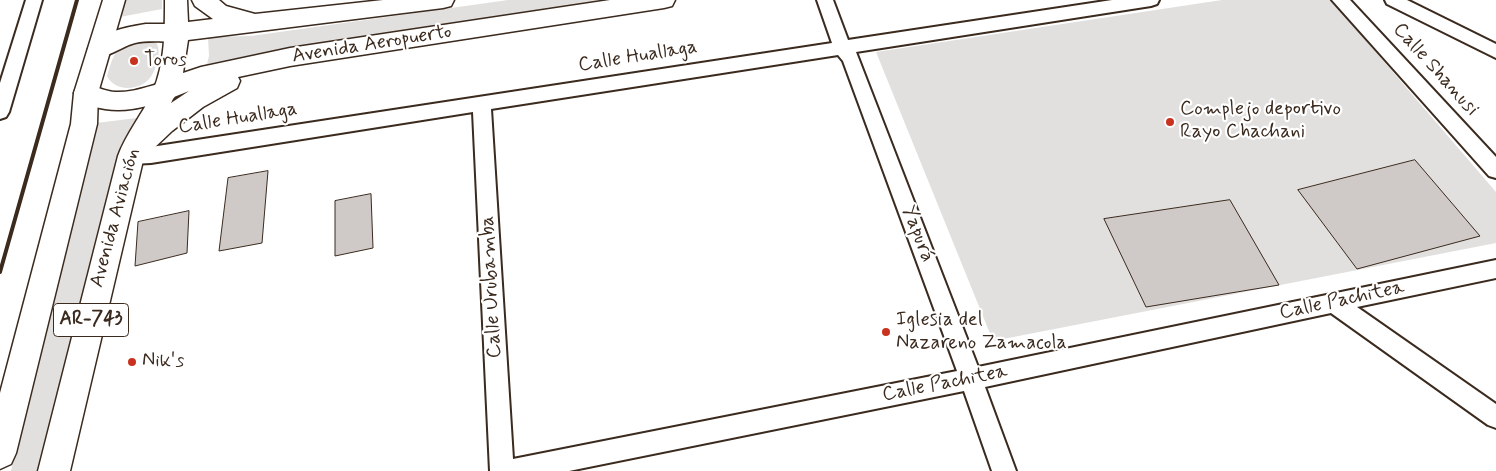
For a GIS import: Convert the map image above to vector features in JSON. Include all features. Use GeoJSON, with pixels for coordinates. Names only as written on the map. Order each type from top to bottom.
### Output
{"type":"FeatureCollection","features":[{"type":"Feature","properties":{"kind":"main road","name":"AR-743"},"geometry":{"type":"LineString","coordinates":[[0,453],[84,124],[86,93],[114,0]]}},
{"type":"Feature","properties":{"kind":"main road","name":"Avenida Aviación"},"geometry":{"type":"LineString","coordinates":[[54,471],[131,156],[136,142],[165,91],[173,65],[177,33],[176,0]]}},
{"type":"Feature","properties":{"kind":"main road"},"geometry":{"type":"LineString","coordinates":[[203,0],[219,12],[242,19],[263,20]]}},
{"type":"Feature","properties":{"kind":"main road","name":"Avenida Aeropuerto"},"geometry":{"type":"LineString","coordinates":[[100,49],[113,41],[139,32],[177,33],[263,20],[313,17],[443,0]]}},
{"type":"Feature","properties":{"kind":"main road","name":"Avenida Aeropuerto"},"geometry":{"type":"LineString","coordinates":[[86,93],[100,100],[116,102],[132,100],[165,91],[201,76],[290,57],[664,0]]}},
{"type":"Feature","properties":{"kind":"main road"},"geometry":{"type":"LineString","coordinates":[[131,156],[152,134],[206,92],[233,79],[290,57]]}},
{"type":"Feature","properties":{"kind":"street"},"geometry":{"type":"LineString","coordinates":[[0,112],[34,0]]}},
{"type":"Feature","properties":{"kind":"street","name":"Yapurá"},"geometry":{"type":"LineString","coordinates":[[824,0],[844,49],[850,58],[1004,471]]}},
{"type":"Feature","properties":{"kind":"street","name":"Calle Huallaga"},"geometry":{"type":"LineString","coordinates":[[131,156],[151,155],[1151,0]]}},
{"type":"Feature","properties":{"kind":"street","name":"Calle Shanusi"},"geometry":{"type":"LineString","coordinates":[[1340,0],[1496,170]]}},
{"type":"Feature","properties":{"kind":"street"},"geometry":{"type":"LineString","coordinates":[[1394,0],[1496,52]]}},
{"type":"Feature","properties":{"kind":"street"},"geometry":{"type":"LineString","coordinates":[[0,53],[18,48]]}},
{"type":"Feature","properties":{"kind":"street","name":"Calle Urubamba"},"geometry":{"type":"LineString","coordinates":[[482,104],[502,471]]}},
{"type":"Feature","properties":{"kind":"street","name":"Calle Pachitea"},"geometry":{"type":"LineString","coordinates":[[511,471],[971,379],[1496,269]]}},
{"type":"Feature","properties":{"kind":"street"},"geometry":{"type":"LineString","coordinates":[[1334,303],[1496,416]]}},
{"type":"Feature","properties":{"kind":"shaded area"},"geometry":{"type":"Polygon","coordinates":[[[125,0],[162,0],[162,9],[120,17],[125,0]]]}},
{"type":"Feature","properties":{"kind":"shaded area"},"geometry":{"type":"Polygon","coordinates":[[[508,0],[605,0],[285,48],[207,64],[209,56],[208,37],[251,36],[508,0]]]}},
{"type":"Feature","properties":{"kind":"shaded area","name":"Complejo deportivo Rayo Chachani"},"geometry":{"type":"Polygon","coordinates":[[[1222,0],[1331,0],[1496,192],[1496,243],[993,341],[876,52],[1222,0]]]}},
{"type":"Feature","properties":{"kind":"shaded area"},"geometry":{"type":"Polygon","coordinates":[[[153,39],[158,46],[158,61],[148,80],[136,87],[129,88],[116,85],[111,81],[107,76],[114,57],[121,46],[133,41],[153,39]]]}},
{"type":"Feature","properties":{"kind":"shaded area"},"geometry":{"type":"Polygon","coordinates":[[[137,118],[124,148],[41,471],[11,471],[96,123],[137,118]]]}},
{"type":"Feature","properties":{"kind":"building"},"geometry":{"type":"Polygon","coordinates":[[[1415,160],[1480,236],[1357,269],[1298,190],[1415,160]]]}},
{"type":"Feature","properties":{"kind":"building"},"geometry":{"type":"Polygon","coordinates":[[[268,171],[262,243],[219,251],[228,178],[268,171]]]}},
{"type":"Feature","properties":{"kind":"building"},"geometry":{"type":"Polygon","coordinates":[[[371,194],[373,248],[335,256],[335,201],[371,194]]]}},
{"type":"Feature","properties":{"kind":"building"},"geometry":{"type":"Polygon","coordinates":[[[1230,200],[1279,285],[1146,307],[1104,219],[1230,200]]]}},
{"type":"Feature","properties":{"kind":"building"},"geometry":{"type":"Polygon","coordinates":[[[189,211],[187,253],[135,266],[138,222],[189,211]]]}},
{"type":"Feature","properties":{"kind":"railway"},"geometry":{"type":"LineString","coordinates":[[0,272],[77,0]]}},
{"type":"Feature","properties":{"kind":"place","name":"Toros"},"geometry":{"type":"Point","coordinates":[134,61]}},
{"type":"Feature","properties":{"kind":"place","name":"Complejo deportivo Rayo Chachani"},"geometry":{"type":"Point","coordinates":[1170,122]}},
{"type":"Feature","properties":{"kind":"place","name":"Iglesia del Nazareno Zamacola"},"geometry":{"type":"Point","coordinates":[886,332]}},
{"type":"Feature","properties":{"kind":"place","name":"Nik's"},"geometry":{"type":"Point","coordinates":[132,362]}}]}
